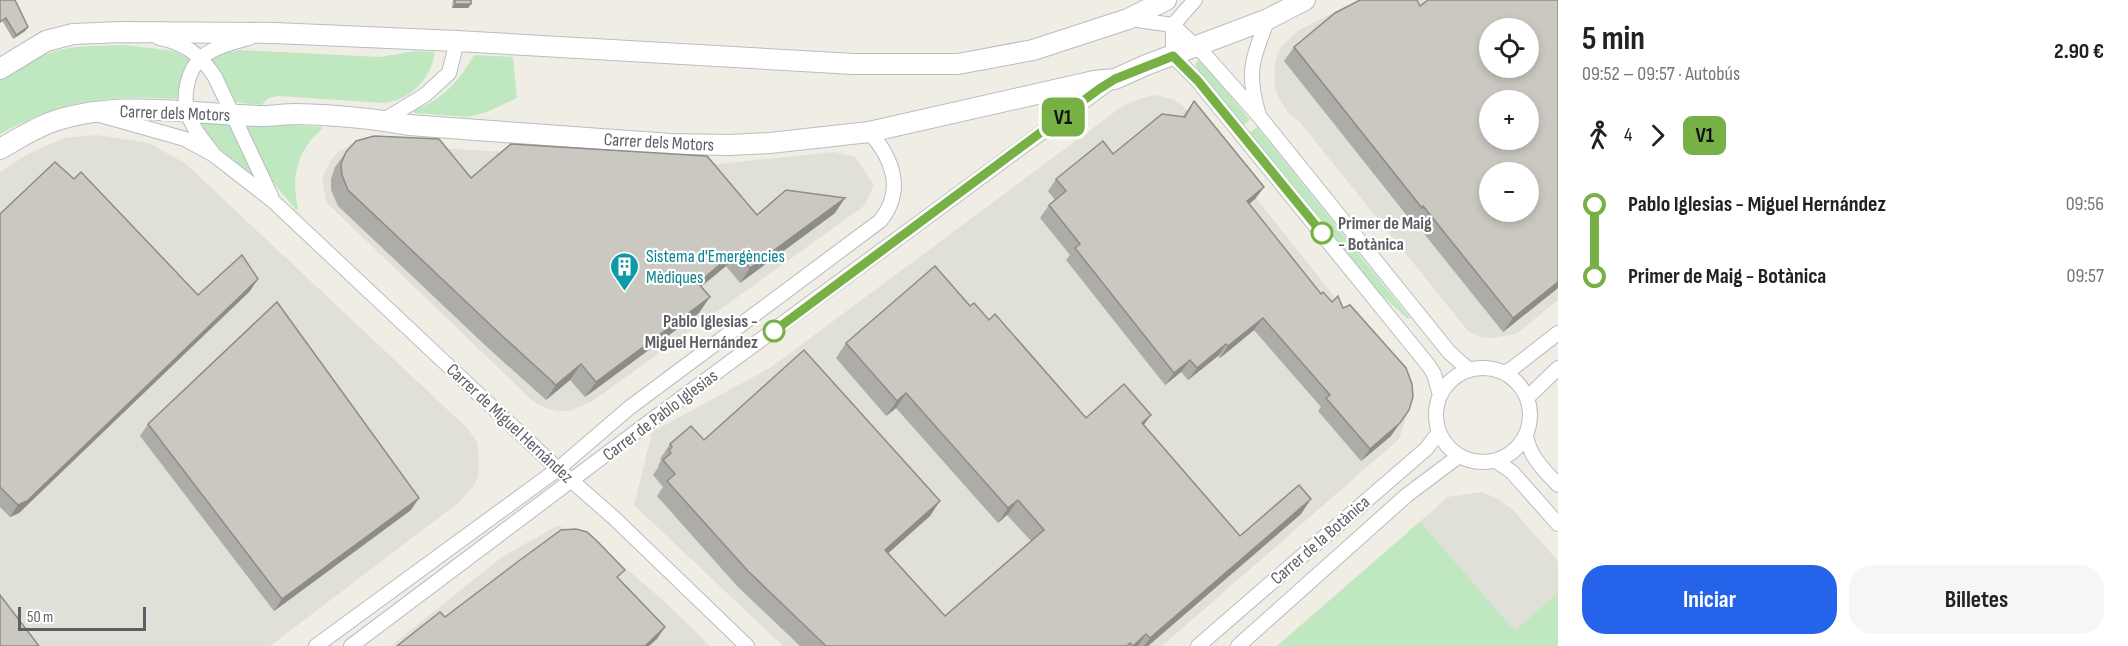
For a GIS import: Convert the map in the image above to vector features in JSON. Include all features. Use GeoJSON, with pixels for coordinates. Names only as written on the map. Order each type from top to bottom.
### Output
{"type":"FeatureCollection","features":[{"type":"Feature","properties":{"kind":"street"},"geometry":{"type":"LineString","coordinates":[[0,69],[46,41],[73,34],[122,32],[274,33],[854,64],[958,64],[1033,50],[1128,18],[1166,0]]}},
{"type":"Feature","properties":{"kind":"street"},"geometry":{"type":"LineString","coordinates":[[1196,0],[1173,24],[1173,56],[1198,81],[1428,366],[1434,374],[1440,395]]}},
{"type":"Feature","properties":{"kind":"street","name":"Carrer dels Motors"},"geometry":{"type":"LineString","coordinates":[[0,149],[34,129],[50,123],[92,113],[136,110],[266,116],[293,114],[670,144],[770,143],[869,132],[1094,81],[1115,79],[1268,18],[1305,0]]}},
{"type":"Feature","properties":{"kind":"street"},"geometry":{"type":"LineString","coordinates":[[1128,18],[1173,24],[1196,47],[1259,116],[1449,352],[1469,370]]}},
{"type":"Feature","properties":{"kind":"street"},"geometry":{"type":"LineString","coordinates":[[1259,116],[1252,91],[1252,64],[1268,18]]}},
{"type":"Feature","properties":{"kind":"street","name":"Carrer de Miguel Hernández"},"geometry":{"type":"LineString","coordinates":[[122,32],[173,41],[202,58],[215,77],[273,201]]}},
{"type":"Feature","properties":{"kind":"street"},"geometry":{"type":"LineString","coordinates":[[187,112],[185,98],[187,85],[202,58],[231,42],[274,33]]}},
{"type":"Feature","properties":{"kind":"street"},"geometry":{"type":"LineString","coordinates":[[384,120],[425,96],[448,73],[457,41]]}},
{"type":"Feature","properties":{"kind":"street","name":"Carrer de Pablo Iglesias"},"geometry":{"type":"LineString","coordinates":[[351,646],[645,425],[1115,79]]}},
{"type":"Feature","properties":{"kind":"street","name":"Carrer de Miguel Hernández"},"geometry":{"type":"LineString","coordinates":[[187,112],[196,130],[214,155]]}},
{"type":"Feature","properties":{"kind":"street","name":"Carrer de Miguel Hernández"},"geometry":{"type":"LineString","coordinates":[[92,113],[185,139],[214,155],[273,201],[558,469],[613,517],[747,646]]}},
{"type":"Feature","properties":{"kind":"street","name":"Carrer de Pablo Iglesias"},"geometry":{"type":"LineString","coordinates":[[316,646],[558,469],[629,408],[880,221],[891,203],[894,179],[887,155],[869,132]]}},
{"type":"Feature","properties":{"kind":"street"},"geometry":{"type":"LineString","coordinates":[[1504,373],[1558,333]]}},
{"type":"Feature","properties":{"kind":"street"},"geometry":{"type":"LineString","coordinates":[[1487,368],[1504,373],[1520,384],[1528,398],[1530,416],[1526,436],[1512,453],[1496,461],[1480,462],[1459,456],[1447,446],[1439,432],[1436,414],[1440,395],[1452,379],[1469,370],[1487,368]]}},
{"type":"Feature","properties":{"kind":"street"},"geometry":{"type":"LineString","coordinates":[[1528,398],[1558,368]]}},
{"type":"Feature","properties":{"kind":"street","name":"Carrer de la Botànica"},"geometry":{"type":"LineString","coordinates":[[1198,646],[1426,449],[1439,432]]}},
{"type":"Feature","properties":{"kind":"street"},"geometry":{"type":"LineString","coordinates":[[1526,436],[1535,461],[1558,485]]}},
{"type":"Feature","properties":{"kind":"street","name":"Carrer de la Botànica"},"geometry":{"type":"LineString","coordinates":[[1238,646],[1407,495],[1459,456]]}},
{"type":"Feature","properties":{"kind":"street"},"geometry":{"type":"LineString","coordinates":[[1496,461],[1512,472],[1558,524]]}},
{"type":"Feature","properties":{"kind":"shaded area"},"geometry":{"type":"Polygon","coordinates":[[[1359,0],[1558,0],[1558,300],[1516,334],[1490,338],[1480,337],[1468,331],[1299,121],[1289,114],[1275,88],[1274,71],[1277,55],[1282,46],[1299,30],[1359,0]]]}},
{"type":"Feature","properties":{"kind":"shaded area"},"geometry":{"type":"Polygon","coordinates":[[[1156,95],[1172,99],[1183,106],[1410,392],[1409,409],[1399,439],[1162,646],[783,646],[634,505],[652,432],[770,368],[1124,105],[1156,95]]]}},
{"type":"Feature","properties":{"kind":"shaded area"},"geometry":{"type":"Polygon","coordinates":[[[96,135],[149,143],[186,164],[467,428],[477,442],[478,477],[472,488],[458,503],[270,646],[0,646],[0,172],[28,154],[64,138],[96,135]]]}},
{"type":"Feature","properties":{"kind":"shaded area"},"geometry":{"type":"Polygon","coordinates":[[[350,145],[718,164],[835,152],[855,157],[874,185],[864,206],[591,402],[569,411],[558,411],[534,402],[326,202],[322,178],[330,161],[337,153],[350,145]]]}},
{"type":"Feature","properties":{"kind":"shaded area"},"geometry":{"type":"Polygon","coordinates":[[[1482,492],[1498,499],[1513,510],[1558,561],[1558,646],[1277,646],[1448,497],[1482,492]]]}},
{"type":"Feature","properties":{"kind":"shaded area"},"geometry":{"type":"Polygon","coordinates":[[[557,526],[586,534],[665,602],[710,646],[391,646],[502,557],[557,526]]]}},
{"type":"Feature","properties":{"kind":"green space"},"geometry":{"type":"Polygon","coordinates":[[[125,45],[174,51],[192,60],[182,80],[179,99],[108,99],[66,106],[23,122],[0,134],[0,81],[28,63],[51,52],[75,47],[125,45]]]}},
{"type":"Feature","properties":{"kind":"green space"},"geometry":{"type":"Polygon","coordinates":[[[240,50],[380,57],[415,51],[435,52],[433,62],[424,79],[411,93],[394,101],[384,103],[278,96],[269,98],[261,105],[233,102],[211,60],[225,53],[240,50]]]}},
{"type":"Feature","properties":{"kind":"green space"},"geometry":{"type":"Polygon","coordinates":[[[474,55],[513,57],[517,98],[487,112],[467,117],[414,113],[414,110],[442,95],[462,73],[474,55]]]}},
{"type":"Feature","properties":{"kind":"green space"},"geometry":{"type":"Polygon","coordinates":[[[1199,60],[1250,120],[1243,125],[1197,68],[1195,64],[1199,60]]]}},
{"type":"Feature","properties":{"kind":"green space"},"geometry":{"type":"Polygon","coordinates":[[[228,121],[256,179],[253,181],[208,137],[197,122],[228,121]]]}},
{"type":"Feature","properties":{"kind":"green space"},"geometry":{"type":"Polygon","coordinates":[[[245,122],[322,127],[307,146],[298,165],[295,186],[298,209],[296,210],[272,181],[244,125],[245,122]]]}},
{"type":"Feature","properties":{"kind":"green space"},"geometry":{"type":"Polygon","coordinates":[[[1257,127],[1410,318],[1408,319],[1376,290],[1249,133],[1257,127]]]}},
{"type":"Feature","properties":{"kind":"green space"},"geometry":{"type":"Polygon","coordinates":[[[1420,522],[1515,631],[1558,593],[1558,646],[1277,646],[1420,522]]]}},
{"type":"Feature","properties":{"kind":"building"},"geometry":{"type":"Polygon","coordinates":[[[0,0],[15,0],[28,27],[16,35],[6,18],[0,22],[0,0]]]}},
{"type":"Feature","properties":{"kind":"building"},"geometry":{"type":"Polygon","coordinates":[[[455,0],[471,0],[471,4],[455,4],[455,0]]]}},
{"type":"Feature","properties":{"kind":"building"},"geometry":{"type":"Polygon","coordinates":[[[1360,0],[1417,0],[1420,6],[1428,0],[1558,0],[1558,282],[1513,318],[1294,47],[1335,13],[1360,0]]]}},
{"type":"Feature","properties":{"kind":"building"},"geometry":{"type":"Polygon","coordinates":[[[1194,101],[1264,187],[1247,201],[1321,294],[1323,292],[1332,302],[1338,296],[1343,308],[1350,305],[1406,368],[1412,384],[1413,397],[1409,410],[1400,423],[1370,449],[1326,398],[1330,395],[1263,318],[1197,368],[1190,360],[1174,373],[1075,248],[1080,244],[1049,205],[1066,191],[1056,179],[1103,141],[1113,154],[1162,114],[1185,117],[1194,101]]]}},
{"type":"Feature","properties":{"kind":"building"},"geometry":{"type":"Polygon","coordinates":[[[374,136],[439,139],[471,178],[511,144],[707,156],[757,215],[786,190],[845,198],[750,268],[736,251],[698,283],[710,297],[596,382],[581,364],[556,385],[348,190],[342,175],[341,164],[346,152],[356,141],[374,136]]]}},
{"type":"Feature","properties":{"kind":"building"},"geometry":{"type":"Polygon","coordinates":[[[55,162],[74,179],[81,172],[198,295],[242,255],[258,279],[27,501],[18,505],[0,487],[0,214],[55,162]]]}},
{"type":"Feature","properties":{"kind":"building"},"geometry":{"type":"Polygon","coordinates":[[[935,266],[970,306],[974,303],[989,320],[995,314],[1086,418],[1124,384],[1151,415],[1142,423],[1240,536],[1299,485],[1311,499],[1150,638],[1146,634],[1133,646],[1130,643],[1127,646],[826,646],[748,571],[667,481],[675,474],[663,460],[671,453],[670,444],[691,426],[704,440],[804,350],[940,501],[885,550],[945,616],[1044,530],[1018,500],[1008,508],[906,393],[897,401],[846,343],[935,266]]]}},
{"type":"Feature","properties":{"kind":"building"},"geometry":{"type":"Polygon","coordinates":[[[277,302],[419,498],[282,599],[148,424],[277,302]]]}},
{"type":"Feature","properties":{"kind":"building"},"geometry":{"type":"Polygon","coordinates":[[[576,529],[587,532],[625,570],[617,577],[665,627],[645,646],[397,646],[440,612],[445,617],[561,530],[576,529]]]}},
{"type":"Feature","properties":{"kind":"building"},"geometry":{"type":"Polygon","coordinates":[[[0,595],[39,646],[0,646],[0,595]]]}},
{"type":"Feature","properties":{"kind":"bus line","name":"V1"},"geometry":{"type":"LineString","coordinates":[[774,331],[1099,89],[1146,65],[1173,56],[1198,81],[1322,233]]}},
{"type":"Feature","properties":{"kind":"place","name":"Primer de Maig - Botànica"},"geometry":{"type":"Point","coordinates":[1322,233]}},
{"type":"Feature","properties":{"kind":"place","name":"Sistema d'Emergències Mèdiques"},"geometry":{"type":"Point","coordinates":[625,292]}},
{"type":"Feature","properties":{"kind":"place","name":"Pablo Iglesias - Miguel Hernández"},"geometry":{"type":"Point","coordinates":[774,331]}}]}
